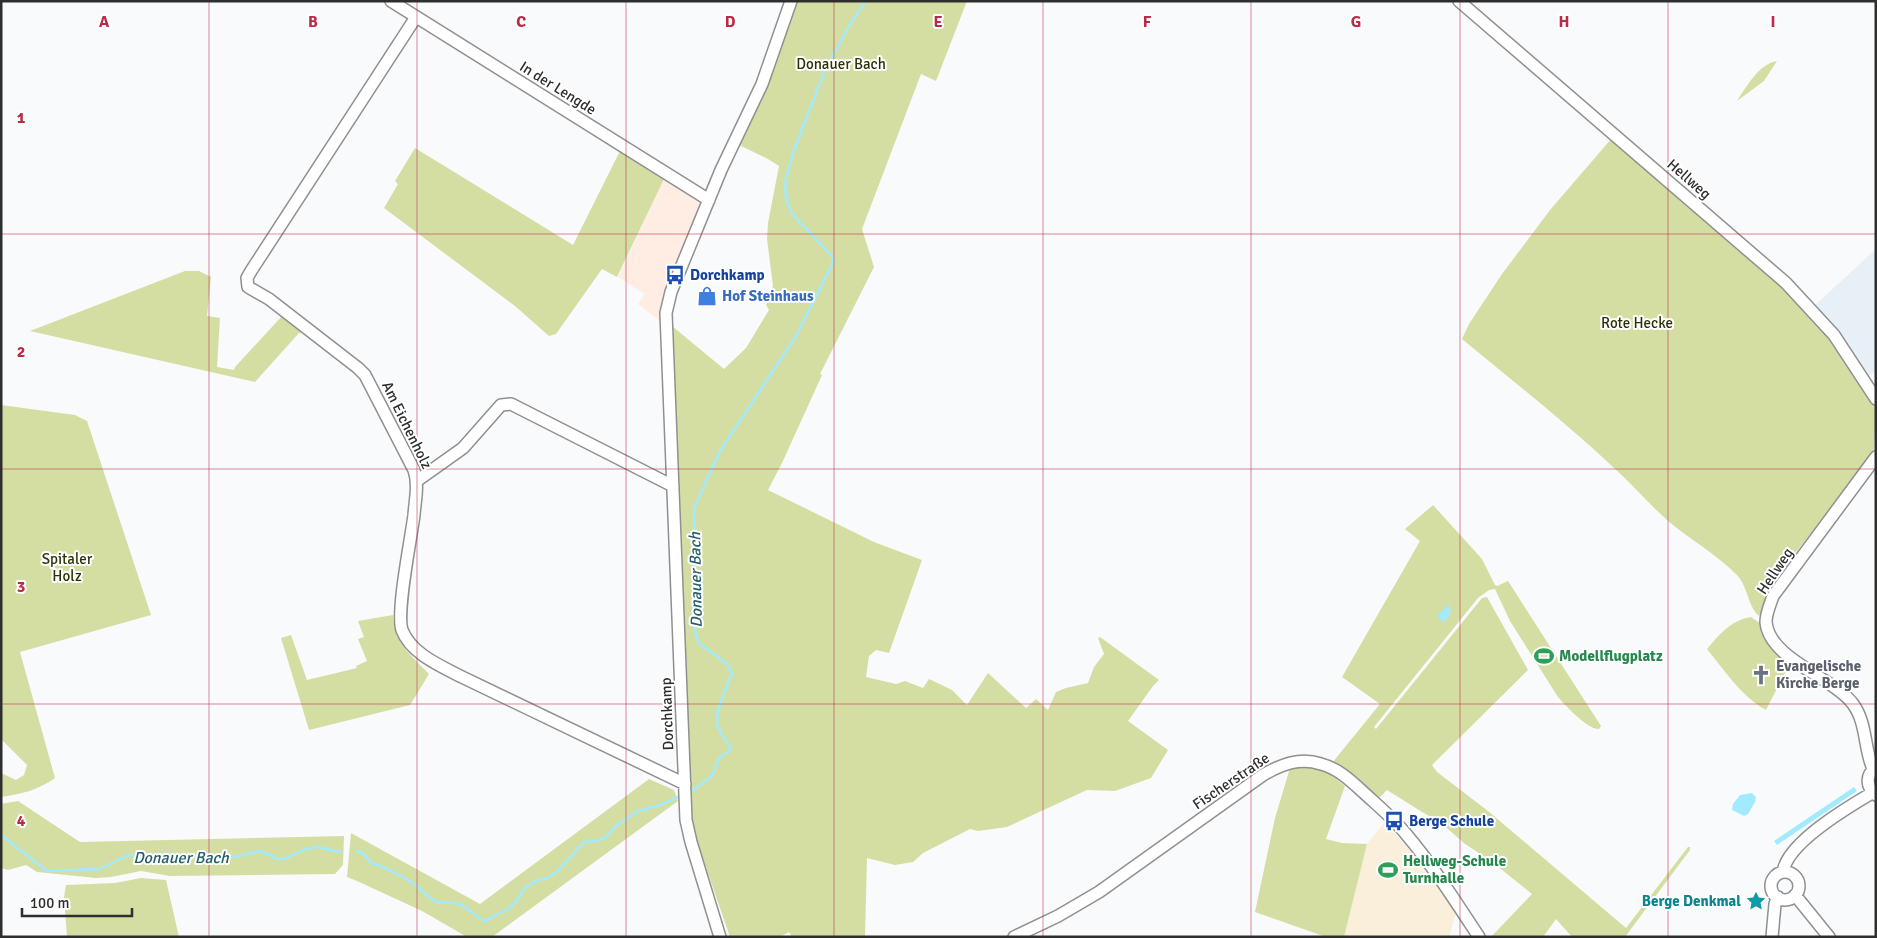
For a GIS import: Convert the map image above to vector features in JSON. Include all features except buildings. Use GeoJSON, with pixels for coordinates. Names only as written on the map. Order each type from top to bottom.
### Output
{"type":"FeatureCollection","features":[{"type":"Feature","properties":{"kind":"street","name":"In der Lengde"},"geometry":{"type":"LineString","coordinates":[[391,1],[709,200]]}},
{"type":"Feature","properties":{"kind":"street","name":"Dorchkamp"},"geometry":{"type":"LineString","coordinates":[[720,937],[686,820],[666,324],[667,303],[721,170],[762,84],[791,1]]}},
{"type":"Feature","properties":{"kind":"street","name":"Hellweg"},"geometry":{"type":"LineString","coordinates":[[1459,1],[1786,283],[1834,336],[1876,399]]}},
{"type":"Feature","properties":{"kind":"street","name":"Am Eichenholz"},"geometry":{"type":"LineString","coordinates":[[416,17],[251,271],[247,283],[250,289],[269,299],[358,368],[365,376],[418,480],[400,614],[402,629],[415,648],[431,660],[462,677],[685,791]]}},
{"type":"Feature","properties":{"kind":"street"},"geometry":{"type":"LineString","coordinates":[[418,480],[463,448],[501,405],[511,404],[673,486]]}},
{"type":"Feature","properties":{"kind":"street","name":"Hellweg"},"geometry":{"type":"LineString","coordinates":[[1874,794],[1868,785],[1868,780],[1874,769],[1868,756],[1860,716],[1852,703],[1841,691],[1782,649],[1770,634],[1766,621],[1773,596],[1876,458]]}},
{"type":"Feature","properties":{"kind":"street","name":"Fischerstraße"},"geometry":{"type":"LineString","coordinates":[[1014,937],[1058,916],[1099,892],[1263,775],[1285,764],[1304,761],[1334,768],[1390,817],[1419,850],[1479,937]]}},
{"type":"Feature","properties":{"kind":"street"},"geometry":{"type":"LineString","coordinates":[[1783,872],[1790,855],[1801,842],[1874,794]]}},
{"type":"Feature","properties":{"kind":"street"},"geometry":{"type":"LineString","coordinates":[[1783,872],[1792,873],[1798,879],[1799,888],[1795,895],[1787,899],[1778,897],[1772,891],[1772,883],[1776,876],[1783,872]]}},
{"type":"Feature","properties":{"kind":"street"},"geometry":{"type":"LineString","coordinates":[[1795,895],[1829,937]]}},
{"type":"Feature","properties":{"kind":"street"},"geometry":{"type":"LineString","coordinates":[[1772,937],[1775,904],[1778,897]]}},
{"type":"Feature","properties":{"kind":"shaded area"},"geometry":{"type":"Polygon","coordinates":[[[664,179],[703,203],[662,303],[660,321],[638,304],[645,294],[618,277],[664,179]]]}},
{"type":"Feature","properties":{"kind":"shaded area"},"geometry":{"type":"Polygon","coordinates":[[[1876,249],[1876,371],[1869,375],[1838,332],[1814,306],[1876,249]]]}},
{"type":"Feature","properties":{"kind":"shaded area"},"geometry":{"type":"Polygon","coordinates":[[[1385,822],[1409,850],[1456,913],[1449,937],[1344,937],[1367,844],[1385,822]]]}},
{"type":"Feature","properties":{"kind":"green space"},"geometry":{"type":"Polygon","coordinates":[[[796,1],[967,1],[936,81],[921,74],[862,229],[874,267],[820,374],[822,375],[768,490],[874,542],[922,560],[889,653],[876,650],[869,656],[866,677],[896,684],[905,681],[923,688],[929,679],[952,690],[967,705],[988,673],[1026,708],[1036,699],[1048,710],[1056,692],[1088,683],[1094,667],[1104,654],[1098,638],[1100,637],[1159,680],[1128,721],[1168,750],[1151,778],[1115,791],[1087,790],[1007,827],[978,831],[970,829],[923,853],[913,862],[895,865],[867,858],[865,937],[792,937],[789,932],[780,937],[730,937],[691,819],[672,326],[724,369],[746,348],[769,310],[766,305],[773,286],[767,239],[768,223],[779,166],[739,145],[796,1]]]}},
{"type":"Feature","properties":{"kind":"green space"},"geometry":{"type":"Polygon","coordinates":[[[1777,61],[1764,81],[1737,101],[1759,71],[1777,61]]]}},
{"type":"Feature","properties":{"kind":"green space","name":"Rote Hecke"},"geometry":{"type":"Polygon","coordinates":[[[1612,138],[1783,286],[1830,338],[1876,408],[1874,450],[1855,479],[1775,578],[1759,616],[1752,607],[1740,579],[1728,566],[1667,520],[1620,473],[1576,434],[1462,339],[1469,324],[1502,274],[1550,210],[1612,138]]]}},
{"type":"Feature","properties":{"kind":"green space"},"geometry":{"type":"Polygon","coordinates":[[[415,148],[573,245],[620,151],[664,179],[617,277],[602,269],[556,334],[549,336],[515,306],[384,208],[398,184],[395,181],[415,148]]]}},
{"type":"Feature","properties":{"kind":"green space"},"geometry":{"type":"Polygon","coordinates":[[[185,271],[199,271],[211,277],[207,316],[220,318],[217,367],[234,370],[283,315],[305,332],[299,333],[255,382],[30,331],[185,271]]]}},
{"type":"Feature","properties":{"kind":"green space","name":"Spitaler Holz"},"geometry":{"type":"Polygon","coordinates":[[[1,405],[75,415],[87,421],[151,615],[20,652],[55,778],[30,791],[1,797],[1,773],[16,780],[24,775],[27,765],[1,739],[1,405]]]}},
{"type":"Feature","properties":{"kind":"green space"},"geometry":{"type":"Polygon","coordinates":[[[1433,505],[1482,559],[1495,585],[1497,586],[1508,581],[1601,726],[1599,729],[1589,726],[1577,717],[1558,697],[1510,621],[1495,589],[1489,590],[1478,598],[1374,727],[1376,729],[1482,598],[1487,597],[1528,670],[1432,765],[1437,772],[1488,811],[1626,928],[1688,847],[1690,847],[1690,850],[1625,937],[1572,937],[1556,919],[1543,937],[1491,937],[1532,894],[1491,861],[1465,844],[1440,822],[1387,790],[1379,798],[1341,767],[1332,763],[1380,704],[1342,677],[1420,541],[1405,529],[1433,505]]]}},
{"type":"Feature","properties":{"kind":"green space"},"geometry":{"type":"Polygon","coordinates":[[[393,615],[394,625],[400,641],[429,674],[410,705],[309,730],[281,638],[291,635],[307,680],[357,668],[356,666],[367,661],[358,639],[364,637],[358,621],[393,615]]]}},
{"type":"Feature","properties":{"kind":"green space"},"geometry":{"type":"Polygon","coordinates":[[[1751,617],[1761,624],[1763,637],[1788,667],[1766,710],[1741,691],[1707,649],[1732,624],[1751,617]]]}},
{"type":"Feature","properties":{"kind":"green space"},"geometry":{"type":"Polygon","coordinates":[[[1307,766],[1326,771],[1345,786],[1326,839],[1342,843],[1367,844],[1344,937],[1326,937],[1255,912],[1275,818],[1290,768],[1307,766]]]}},
{"type":"Feature","properties":{"kind":"green space"},"geometry":{"type":"Polygon","coordinates":[[[649,779],[674,790],[678,801],[492,937],[467,937],[422,911],[347,877],[351,833],[480,904],[649,779]]]}},
{"type":"Feature","properties":{"kind":"green space"},"geometry":{"type":"Polygon","coordinates":[[[18,801],[80,842],[344,836],[343,865],[335,874],[170,876],[141,871],[96,878],[37,872],[26,865],[8,870],[1,868],[1,804],[18,801]]]}},
{"type":"Feature","properties":{"kind":"green space"},"geometry":{"type":"Polygon","coordinates":[[[141,878],[166,880],[179,937],[67,937],[64,897],[66,885],[115,883],[141,878]]]}},
{"type":"Feature","properties":{"kind":"water"},"geometry":{"type":"Polygon","coordinates":[[[1449,604],[1451,612],[1445,622],[1438,618],[1438,615],[1449,604]]]}},
{"type":"Feature","properties":{"kind":"water"},"geometry":{"type":"Polygon","coordinates":[[[1854,787],[1857,791],[1777,845],[1774,841],[1854,787]]]}},
{"type":"Feature","properties":{"kind":"water"},"geometry":{"type":"Polygon","coordinates":[[[1752,793],[1756,797],[1748,814],[1744,816],[1732,810],[1733,804],[1740,795],[1752,793]]]}},
{"type":"Feature","properties":{"kind":"waterway","name":"Donauer Bach"},"geometry":{"type":"LineString","coordinates":[[690,792],[712,776],[719,758],[729,751],[731,747],[719,730],[717,718],[732,673],[727,664],[699,643],[695,632],[694,508],[720,451],[796,336],[832,265],[833,257],[792,214],[786,199],[785,182],[794,150],[825,70],[849,26],[866,1]]}},
{"type":"Feature","properties":{"kind":"waterway","name":"Donauer Bach"},"geometry":{"type":"LineString","coordinates":[[357,851],[363,853],[371,863],[409,880],[432,900],[441,903],[458,904],[487,921],[508,909],[516,902],[524,889],[535,881],[547,878],[557,872],[584,842],[601,840],[616,826],[638,811],[660,805],[683,795]]}},
{"type":"Feature","properties":{"kind":"waterway","name":"Donauer Bach"},"geometry":{"type":"LineString","coordinates":[[1,835],[47,871],[100,869],[128,855],[148,856],[166,854],[225,859],[260,851],[278,859],[287,858],[305,849],[318,847],[341,852]]}},
{"type":"Feature","properties":{"kind":"place","name":"Dorchkamp"},"geometry":{"type":"Point","coordinates":[675,275]}},
{"type":"Feature","properties":{"kind":"place","name":"Hof Steinhaus"},"geometry":{"type":"Point","coordinates":[707,296]}},
{"type":"Feature","properties":{"kind":"place","name":"Modellflugplatz"},"geometry":{"type":"Point","coordinates":[1544,656]}},
{"type":"Feature","properties":{"kind":"place","name":"Evangelische Kirche Berge"},"geometry":{"type":"Point","coordinates":[1761,675]}},
{"type":"Feature","properties":{"kind":"place","name":"Berge Schule"},"geometry":{"type":"Point","coordinates":[1394,821]}},
{"type":"Feature","properties":{"kind":"place","name":"Hellweg-Schule Turnhalle"},"geometry":{"type":"Point","coordinates":[1388,870]}},
{"type":"Feature","properties":{"kind":"place","name":"Berge Denkmal"},"geometry":{"type":"Point","coordinates":[1756,901]}}]}
